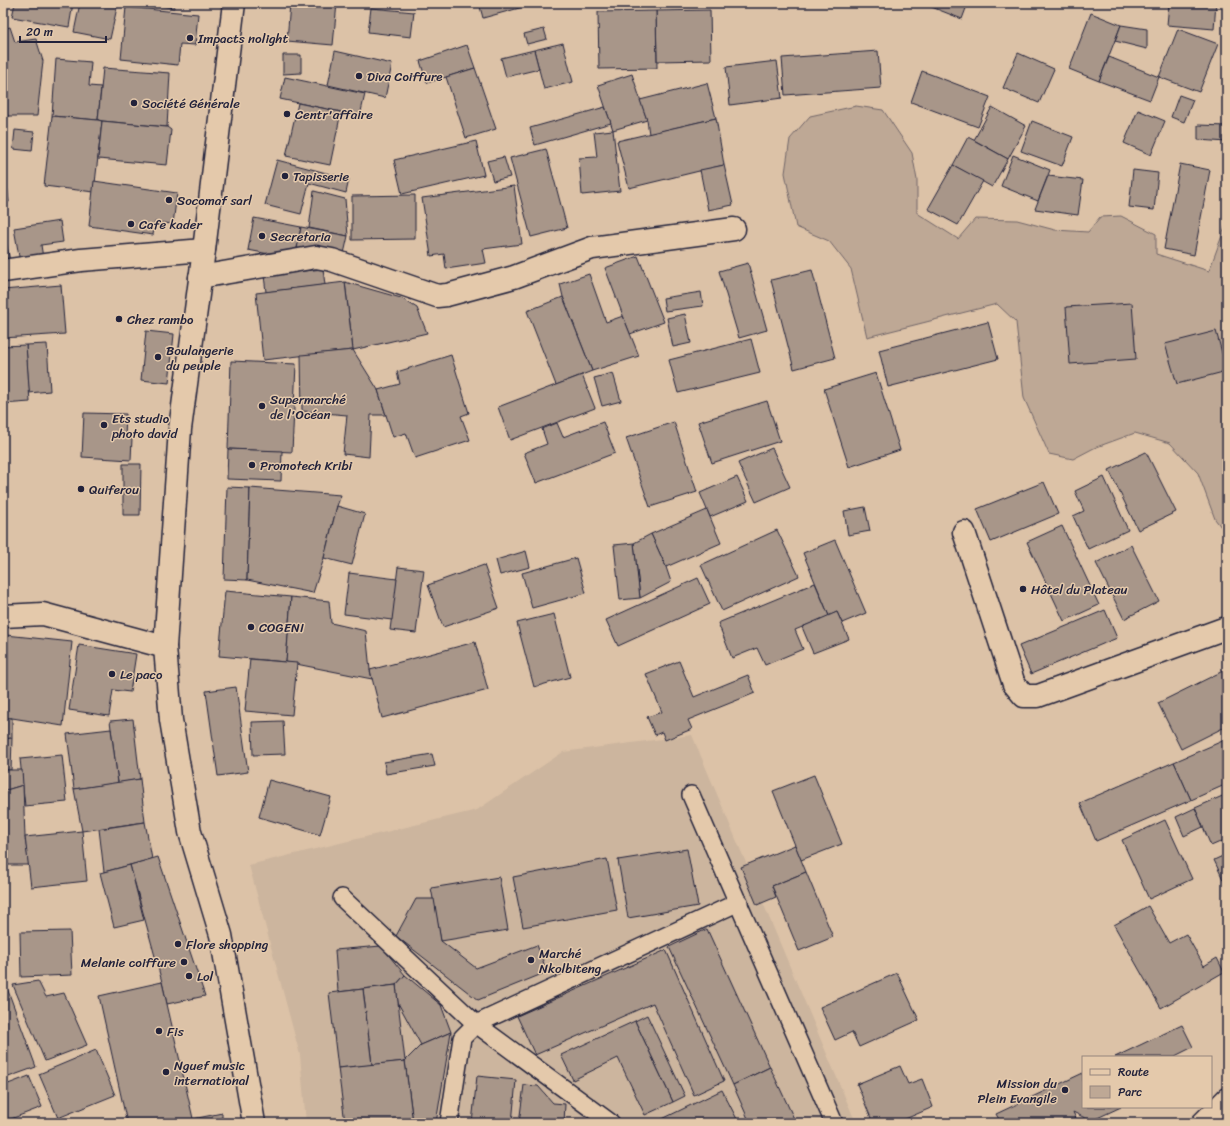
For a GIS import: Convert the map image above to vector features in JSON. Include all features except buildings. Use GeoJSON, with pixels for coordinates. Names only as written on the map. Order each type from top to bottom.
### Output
{"type":"FeatureCollection","features":[{"type":"Feature","properties":{"kind":"street"},"geometry":{"type":"LineString","coordinates":[[234,3],[204,250],[180,429],[166,647],[171,720],[190,832],[221,935],[254,1123]]}},
{"type":"Feature","properties":{"kind":"street"},"geometry":{"type":"LineString","coordinates":[[200,277],[316,257],[332,260],[437,296],[447,295],[514,277],[592,248],[734,229]]}},
{"type":"Feature","properties":{"kind":"street"},"geometry":{"type":"LineString","coordinates":[[3,271],[81,260],[204,250]]}},
{"type":"Feature","properties":{"kind":"street"},"geometry":{"type":"LineString","coordinates":[[964,532],[1014,684],[1024,696],[1038,696],[1223,629],[1227,630]]}},
{"type":"Feature","properties":{"kind":"street"},"geometry":{"type":"LineString","coordinates":[[3,616],[43,614],[166,647]]}},
{"type":"Feature","properties":{"kind":"street"},"geometry":{"type":"LineString","coordinates":[[1202,1123],[1227,1099]]}},
{"type":"Feature","properties":{"kind":"lane"},"geometry":{"type":"LineString","coordinates":[[691,795],[834,1123]]}},
{"type":"Feature","properties":{"kind":"lane"},"geometry":{"type":"LineString","coordinates":[[342,898],[476,1024],[610,1123]]}},
{"type":"Feature","properties":{"kind":"lane"},"geometry":{"type":"LineString","coordinates":[[449,1123],[462,1038],[476,1024],[738,902]]}},
{"type":"Feature","properties":{"kind":"shaded area","name":"Marché Nkolbiteng"},"geometry":{"type":"Polygon","coordinates":[[[692,735],[856,1123],[306,1123],[300,1055],[249,865],[477,810],[563,752],[692,735]]]}},
{"type":"Feature","properties":{"kind":"green space"},"geometry":{"type":"Polygon","coordinates":[[[856,106],[883,110],[912,153],[917,180],[917,213],[958,239],[975,219],[1017,220],[1055,230],[1088,232],[1100,217],[1121,216],[1156,234],[1156,254],[1209,271],[1227,222],[1227,535],[1215,519],[1198,473],[1170,443],[1135,433],[1094,448],[1073,459],[1049,454],[1024,398],[1016,322],[997,304],[867,337],[851,269],[829,241],[796,227],[785,173],[790,139],[810,116],[856,106]]]}},
{"type":"Feature","properties":{"kind":"place","name":"Impacts nolight"},"geometry":{"type":"Point","coordinates":[190,38]}},
{"type":"Feature","properties":{"kind":"place","name":"Diva Coiffure"},"geometry":{"type":"Point","coordinates":[359,76]}},
{"type":"Feature","properties":{"kind":"place","name":"Société Générale"},"geometry":{"type":"Point","coordinates":[134,103]}},
{"type":"Feature","properties":{"kind":"place","name":"Centr'affaire"},"geometry":{"type":"Point","coordinates":[287,114]}},
{"type":"Feature","properties":{"kind":"place","name":"Tapisserie"},"geometry":{"type":"Point","coordinates":[285,176]}},
{"type":"Feature","properties":{"kind":"place","name":"Socomaf sarl"},"geometry":{"type":"Point","coordinates":[169,200]}},
{"type":"Feature","properties":{"kind":"place","name":"Cafe kader"},"geometry":{"type":"Point","coordinates":[131,224]}},
{"type":"Feature","properties":{"kind":"place","name":"Secretaria"},"geometry":{"type":"Point","coordinates":[262,236]}},
{"type":"Feature","properties":{"kind":"place","name":"Chez rambo"},"geometry":{"type":"Point","coordinates":[119,319]}},
{"type":"Feature","properties":{"kind":"place","name":"Boulangerie du peuple"},"geometry":{"type":"Point","coordinates":[158,357]}},
{"type":"Feature","properties":{"kind":"place","name":"Supermarché de l'Océan"},"geometry":{"type":"Point","coordinates":[262,406]}},
{"type":"Feature","properties":{"kind":"place","name":"Ets studio photo david"},"geometry":{"type":"Point","coordinates":[104,425]}},
{"type":"Feature","properties":{"kind":"place","name":"Promotech Kribi"},"geometry":{"type":"Point","coordinates":[252,465]}},
{"type":"Feature","properties":{"kind":"place","name":"Quiferou"},"geometry":{"type":"Point","coordinates":[81,489]}},
{"type":"Feature","properties":{"kind":"place","name":"Hôtel du Plateau"},"geometry":{"type":"Point","coordinates":[1023,589]}},
{"type":"Feature","properties":{"kind":"place","name":"COGENI"},"geometry":{"type":"Point","coordinates":[251,627]}},
{"type":"Feature","properties":{"kind":"place","name":"Le paco"},"geometry":{"type":"Point","coordinates":[112,674]}},
{"type":"Feature","properties":{"kind":"place","name":"Flore shopping"},"geometry":{"type":"Point","coordinates":[178,944]}},
{"type":"Feature","properties":{"kind":"place","name":"Marché Nkolbiteng"},"geometry":{"type":"Point","coordinates":[531,960]}},
{"type":"Feature","properties":{"kind":"place","name":"Melanie coiffure"},"geometry":{"type":"Point","coordinates":[184,962]}},
{"type":"Feature","properties":{"kind":"place","name":"Lol"},"geometry":{"type":"Point","coordinates":[189,976]}},
{"type":"Feature","properties":{"kind":"place","name":"Fis"},"geometry":{"type":"Point","coordinates":[159,1031]}},
{"type":"Feature","properties":{"kind":"place","name":"Nguef music international"},"geometry":{"type":"Point","coordinates":[166,1072]}},
{"type":"Feature","properties":{"kind":"place","name":"Mission du Plein Evangile"},"geometry":{"type":"Point","coordinates":[1065,1090]}}]}
